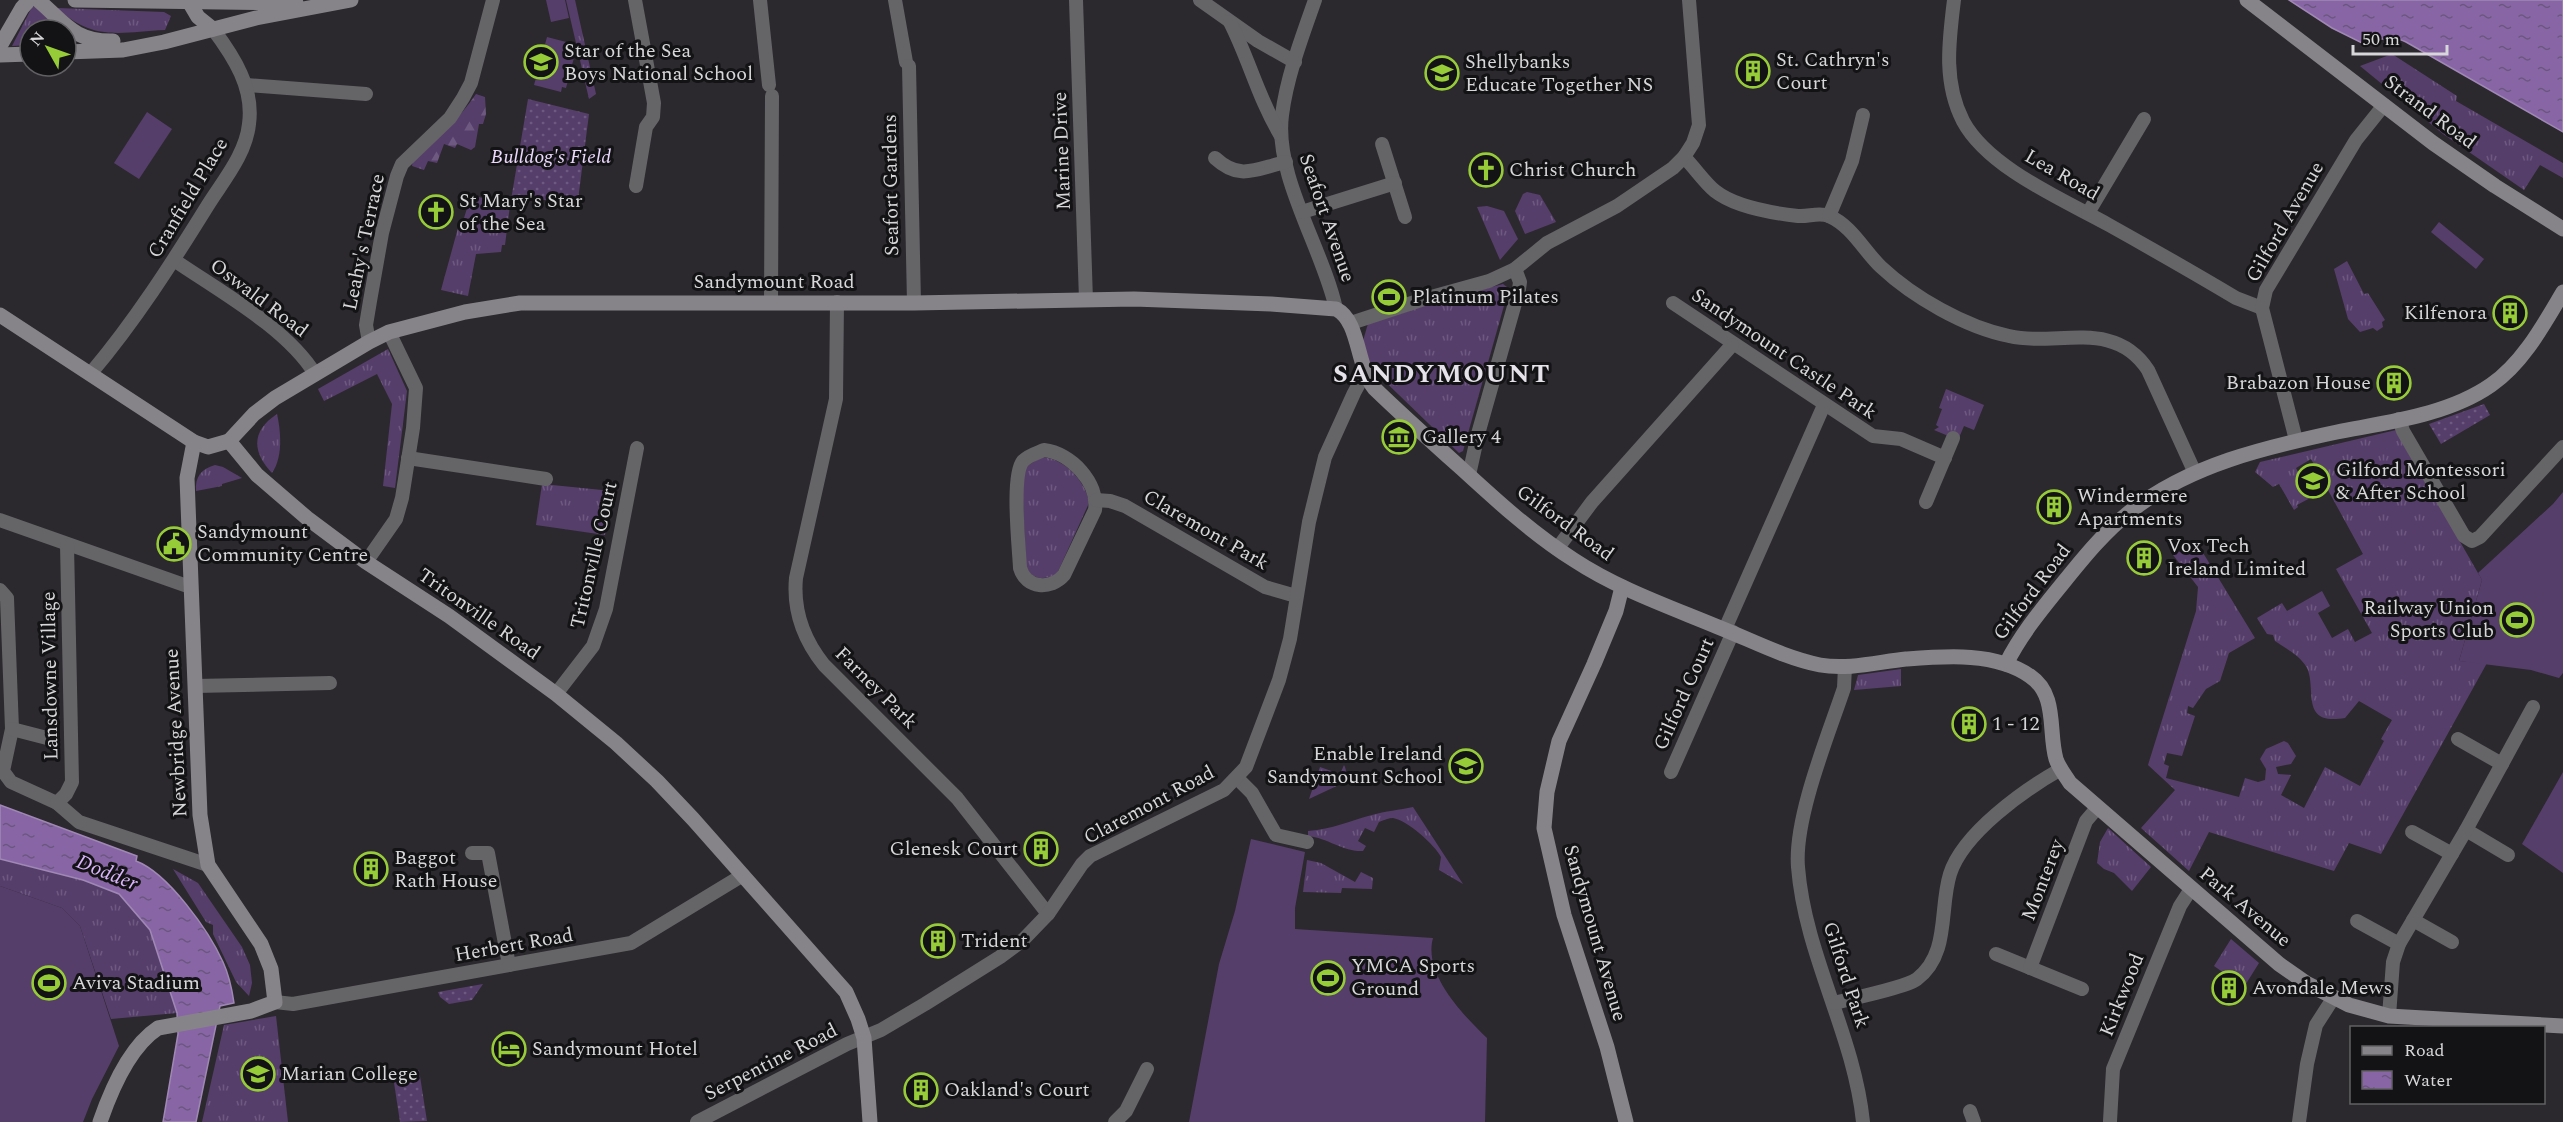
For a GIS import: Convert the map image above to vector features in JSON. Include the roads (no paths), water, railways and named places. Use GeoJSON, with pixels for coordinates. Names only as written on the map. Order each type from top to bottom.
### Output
{"type":"FeatureCollection","features":[{"type":"Feature","properties":{"kind":"street"},"geometry":{"type":"LineString","coordinates":[[0,46],[29,0]]}},
{"type":"Feature","properties":{"kind":"street"},"geometry":{"type":"LineString","coordinates":[[38,0],[63,25],[95,41],[164,42]]}},
{"type":"Feature","properties":{"kind":"street"},"geometry":{"type":"LineString","coordinates":[[75,0],[263,4],[338,0]]}},
{"type":"Feature","properties":{"kind":"street"},"geometry":{"type":"LineString","coordinates":[[78,52],[123,50],[351,0]]}},
{"type":"Feature","properties":{"kind":"street","name":"Leahy's Terrace"},"geometry":{"type":"LineString","coordinates":[[369,342],[366,325],[370,301],[382,233],[397,176],[402,164],[450,118],[463,99],[471,83],[493,0]]}},
{"type":"Feature","properties":{"kind":"street"},"geometry":{"type":"LineString","coordinates":[[636,0],[654,103],[653,117],[646,127],[636,186]]}},
{"type":"Feature","properties":{"kind":"street"},"geometry":{"type":"LineString","coordinates":[[760,0],[771,90],[771,303]]}},
{"type":"Feature","properties":{"kind":"street","name":"Seafort Gardens"},"geometry":{"type":"LineString","coordinates":[[895,0],[907,64],[914,303]]}},
{"type":"Feature","properties":{"kind":"street","name":"Marine Drive"},"geometry":{"type":"LineString","coordinates":[[1076,0],[1086,300]]}},
{"type":"Feature","properties":{"kind":"street"},"geometry":{"type":"LineString","coordinates":[[1200,0],[1230,22],[1294,62]]}},
{"type":"Feature","properties":{"kind":"street","name":"Seafort Avenue"},"geometry":{"type":"LineString","coordinates":[[1315,0],[1294,62],[1281,116],[1282,137],[1286,162],[1336,309]]}},
{"type":"Feature","properties":{"kind":"street"},"geometry":{"type":"LineString","coordinates":[[1351,323],[1490,281],[1515,269],[1547,243],[1617,206],[1649,186],[1684,157],[1700,125],[1689,0]]}},
{"type":"Feature","properties":{"kind":"street","name":"Lea Road"},"geometry":{"type":"LineString","coordinates":[[1954,0],[1948,57],[1949,80],[1955,102],[1970,132],[1988,151],[2020,175],[2236,298],[2262,308]]}},
{"type":"Feature","properties":{"kind":"street","name":"Strand Road"},"geometry":{"type":"LineString","coordinates":[[2247,0],[2494,186],[2563,230]]}},
{"type":"Feature","properties":{"kind":"street"},"geometry":{"type":"LineString","coordinates":[[188,1],[198,18],[213,29]]}},
{"type":"Feature","properties":{"kind":"street"},"geometry":{"type":"LineString","coordinates":[[1230,22],[1244,50],[1268,115],[1282,137]]}},
{"type":"Feature","properties":{"kind":"street","name":"Cranfield Place"},"geometry":{"type":"LineString","coordinates":[[91,373],[121,336],[174,260],[243,148],[249,124],[246,86],[235,58],[213,29]]}},
{"type":"Feature","properties":{"kind":"street"},"geometry":{"type":"LineString","coordinates":[[0,55],[18,54]]}},
{"type":"Feature","properties":{"kind":"street"},"geometry":{"type":"LineString","coordinates":[[246,86],[366,94]]}},
{"type":"Feature","properties":{"kind":"street","name":"Gilford Avenue"},"geometry":{"type":"LineString","coordinates":[[2296,440],[2262,308],[2266,290],[2356,140],[2384,105]]}},
{"type":"Feature","properties":{"kind":"street"},"geometry":{"type":"LineString","coordinates":[[1829,216],[1852,161],[1863,115]]}},
{"type":"Feature","properties":{"kind":"street"},"geometry":{"type":"LineString","coordinates":[[2088,213],[2144,119]]}},
{"type":"Feature","properties":{"kind":"street"},"geometry":{"type":"LineString","coordinates":[[1382,144],[1405,217]]}},
{"type":"Feature","properties":{"kind":"street"},"geometry":{"type":"LineString","coordinates":[[1684,157],[1713,190],[1724,197],[1787,214],[1829,216],[1850,232],[1881,267],[1912,291],[1959,319],[2011,337],[2107,339],[2132,352],[2142,360],[2148,370],[2195,473]]}},
{"type":"Feature","properties":{"kind":"street"},"geometry":{"type":"LineString","coordinates":[[1215,158],[1227,169],[1238,173],[1286,162]]}},
{"type":"Feature","properties":{"kind":"street"},"geometry":{"type":"LineString","coordinates":[[1302,212],[1395,183]]}},
{"type":"Feature","properties":{"kind":"street","name":"Oswald Road"},"geometry":{"type":"LineString","coordinates":[[174,260],[280,334],[305,357],[315,374]]}},
{"type":"Feature","properties":{"kind":"street"},"geometry":{"type":"LineString","coordinates":[[1469,475],[1478,434],[1519,289],[1520,282],[1515,269]]}},
{"type":"Feature","properties":{"kind":"street","name":"Gilford Road"},"geometry":{"type":"LineString","coordinates":[[1366,378],[1383,397],[1469,475],[1557,549],[1622,587],[1796,658],[1821,665],[1845,666],[1906,659],[1949,658],[1983,659],[2006,664],[2030,624],[2079,562],[2105,534],[2148,498],[2195,473],[2296,440],[2443,408],[2493,384],[2523,352],[2543,326],[2563,292]]}},
{"type":"Feature","properties":{"kind":"street","name":"Sandymount Road"},"geometry":{"type":"LineString","coordinates":[[229,441],[254,414],[315,374],[389,332],[465,312],[520,303],[914,303],[1086,300],[1271,304],[1336,309]]}},
{"type":"Feature","properties":{"kind":"street","name":"Farney Park"},"geometry":{"type":"LineString","coordinates":[[837,302],[836,396],[796,578],[795,601],[802,627],[813,650],[824,665],[957,798],[1048,914]]}},
{"type":"Feature","properties":{"kind":"street","name":"Sandymount Castle Park"},"geometry":{"type":"LineString","coordinates":[[1673,303],[1732,345],[1873,436],[1901,439],[1944,458]]}},
{"type":"Feature","properties":{"kind":"street"},"geometry":{"type":"LineString","coordinates":[[1336,309],[1345,314],[1351,323],[1366,378]]}},
{"type":"Feature","properties":{"kind":"street"},"geometry":{"type":"LineString","coordinates":[[0,315],[194,442],[208,447],[229,441]]}},
{"type":"Feature","properties":{"kind":"street"},"geometry":{"type":"LineString","coordinates":[[366,562],[396,519],[402,498],[416,388],[389,332]]}},
{"type":"Feature","properties":{"kind":"street"},"geometry":{"type":"LineString","coordinates":[[1557,549],[1592,502],[1732,345]]}},
{"type":"Feature","properties":{"kind":"street","name":"Claremont Road"},"geometry":{"type":"LineString","coordinates":[[864,1038],[925,1004],[1023,940],[1048,914],[1090,856],[1224,790],[1246,767],[1278,680],[1290,639],[1309,522],[1325,457],[1354,393],[1360,382],[1366,378]]}},
{"type":"Feature","properties":{"kind":"street","name":"Gilford Court"},"geometry":{"type":"LineString","coordinates":[[1671,772],[1824,405]]}},
{"type":"Feature","properties":{"kind":"street"},"geometry":{"type":"LineString","coordinates":[[2399,419],[2403,431],[2464,536],[2472,542],[2480,537],[2563,447]]}},
{"type":"Feature","properties":{"kind":"street"},"geometry":{"type":"LineString","coordinates":[[1926,502],[1953,438]]}},
{"type":"Feature","properties":{"kind":"street","name":"Tritonville Road"},"geometry":{"type":"LineString","coordinates":[[229,441],[257,475],[307,518],[366,562],[449,616],[555,694],[616,743],[657,781],[846,992],[864,1038],[870,1122]]}},
{"type":"Feature","properties":{"kind":"street","name":"Newbridge Avenue"},"geometry":{"type":"LineString","coordinates":[[194,442],[187,478],[200,815],[208,866],[261,944],[272,969],[274,1002]]}},
{"type":"Feature","properties":{"kind":"street","name":"Tritonville Court"},"geometry":{"type":"LineString","coordinates":[[555,694],[593,646],[606,609],[637,448]]}},
{"type":"Feature","properties":{"kind":"street"},"geometry":{"type":"LineString","coordinates":[[1044,450],[1055,451],[1089,480],[1096,500],[1095,510],[1060,579],[1044,586],[1024,577],[1020,568],[1017,490],[1019,469],[1023,462],[1044,450]]}},
{"type":"Feature","properties":{"kind":"street"},"geometry":{"type":"LineString","coordinates":[[408,458],[546,479]]}},
{"type":"Feature","properties":{"kind":"street","name":"Claremont Park"},"geometry":{"type":"LineString","coordinates":[[1096,500],[1110,501],[1125,506],[1266,587],[1296,596]]}},
{"type":"Feature","properties":{"kind":"street"},"geometry":{"type":"LineString","coordinates":[[0,520],[190,587]]}},
{"type":"Feature","properties":{"kind":"street","name":"Lansdowne Village"},"geometry":{"type":"LineString","coordinates":[[57,803],[66,794],[72,782],[67,545]]}},
{"type":"Feature","properties":{"kind":"street","name":"Sandymount Avenue"},"geometry":{"type":"LineString","coordinates":[[1622,587],[1616,611],[1594,664],[1558,741],[1547,792],[1544,828],[1564,915],[1607,1047],[1626,1122]]}},
{"type":"Feature","properties":{"kind":"street","name":"Lansdowne Village"},"geometry":{"type":"LineString","coordinates":[[3,588],[7,598],[6,710],[12,729],[2,770],[11,782],[28,792],[57,803],[79,822],[208,866]]}},
{"type":"Feature","properties":{"kind":"street","name":"Park Avenue"},"geometry":{"type":"LineString","coordinates":[[2006,664],[2019,669],[2040,683],[2047,695],[2056,759],[2070,783],[2191,889],[2306,983],[2360,1009],[2389,1016],[2563,1026]]}},
{"type":"Feature","properties":{"kind":"street","name":"Gilford Park"},"geometry":{"type":"LineString","coordinates":[[1845,666],[1844,688],[1803,818],[1798,867],[1814,952],[1834,1003],[1851,1057],[1863,1122]]}},
{"type":"Feature","properties":{"kind":"street"},"geometry":{"type":"LineString","coordinates":[[195,686],[330,683]]}},
{"type":"Feature","properties":{"kind":"street"},"geometry":{"type":"LineString","coordinates":[[2389,1016],[2393,962],[2399,944],[2466,830],[2533,707]]}},
{"type":"Feature","properties":{"kind":"street","name":"Lansdowne Village"},"geometry":{"type":"LineString","coordinates":[[12,729],[47,738]]}},
{"type":"Feature","properties":{"kind":"street"},"geometry":{"type":"LineString","coordinates":[[2457,739],[2502,764]]}},
{"type":"Feature","properties":{"kind":"street"},"geometry":{"type":"LineString","coordinates":[[1834,1003],[1916,981],[1932,964],[1940,944],[1943,903],[1950,872],[1965,844],[2026,792],[2061,769]]}},
{"type":"Feature","properties":{"kind":"street"},"geometry":{"type":"LineString","coordinates":[[1237,778],[1252,793],[1276,835],[1306,842]]}},
{"type":"Feature","properties":{"kind":"street","name":"Monterey"},"geometry":{"type":"LineString","coordinates":[[2030,968],[2086,821],[2097,808]]}},
{"type":"Feature","properties":{"kind":"street"},"geometry":{"type":"LineString","coordinates":[[2466,830],[2508,855]]}},
{"type":"Feature","properties":{"kind":"street"},"geometry":{"type":"LineString","coordinates":[[2412,832],[2452,854]]}},
{"type":"Feature","properties":{"kind":"street"},"geometry":{"type":"LineString","coordinates":[[472,852],[488,853],[509,965]]}},
{"type":"Feature","properties":{"kind":"street","name":"Herbert Road"},"geometry":{"type":"LineString","coordinates":[[274,1002],[293,1004],[631,943],[743,875]]}},
{"type":"Feature","properties":{"kind":"street","name":"Kirkwood"},"geometry":{"type":"LineString","coordinates":[[2110,1121],[2113,1069],[2180,906],[2191,889]]}},
{"type":"Feature","properties":{"kind":"street"},"geometry":{"type":"LineString","coordinates":[[2413,920],[2452,942]]}},
{"type":"Feature","properties":{"kind":"street"},"geometry":{"type":"LineString","coordinates":[[2357,921],[2399,944]]}},
{"type":"Feature","properties":{"kind":"street"},"geometry":{"type":"LineString","coordinates":[[1996,954],[2082,989]]}},
{"type":"Feature","properties":{"kind":"street"},"geometry":{"type":"LineString","coordinates":[[2299,1122],[2307,1064],[2316,1025],[2334,997]]}},
{"type":"Feature","properties":{"kind":"street"},"geometry":{"type":"LineString","coordinates":[[100,1122],[118,1080],[139,1046],[158,1028],[220,1017],[260,1008],[274,1002]]}},
{"type":"Feature","properties":{"kind":"street","name":"Serpentine Road"},"geometry":{"type":"LineString","coordinates":[[697,1122],[864,1038]]}},
{"type":"Feature","properties":{"kind":"street"},"geometry":{"type":"LineString","coordinates":[[1115,1122],[1126,1111],[1140,1088],[1147,1069]]}},
{"type":"Feature","properties":{"kind":"water"},"geometry":{"type":"Polygon","coordinates":[[[2289,0],[2563,0],[2563,132],[2406,42],[2391,38],[2364,44],[2332,28],[2289,0]]]}},
{"type":"Feature","properties":{"kind":"water","name":"Dodder"},"geometry":{"type":"Polygon","coordinates":[[[0,805],[137,856],[136,861],[161,877],[174,890],[217,949],[230,982],[234,1003],[220,1006],[196,1122],[163,1122],[178,1034],[177,1013],[150,930],[119,894],[83,880],[0,859],[0,805]]]}},
{"type":"Feature","properties":{"kind":"place","name":"Star of the Sea Boys National School"},"geometry":{"type":"Point","coordinates":[541,62]}},
{"type":"Feature","properties":{"kind":"place","name":"St. Cathryn's Court"},"geometry":{"type":"Point","coordinates":[1753,71]}},
{"type":"Feature","properties":{"kind":"place","name":"Shellybanks Educate Together NS"},"geometry":{"type":"Point","coordinates":[1442,73]}},
{"type":"Feature","properties":{"kind":"place","name":"Christ Church"},"geometry":{"type":"Point","coordinates":[1486,170]}},
{"type":"Feature","properties":{"kind":"place","name":"St Mary's Star of the Sea"},"geometry":{"type":"Point","coordinates":[436,212]}},
{"type":"Feature","properties":{"kind":"place","name":"Platinum Pilates"},"geometry":{"type":"Point","coordinates":[1389,297]}},
{"type":"Feature","properties":{"kind":"place","name":"Kilfenora"},"geometry":{"type":"Point","coordinates":[2510,313]}},
{"type":"Feature","properties":{"kind":"place","name":"Brabazon House"},"geometry":{"type":"Point","coordinates":[2394,383]}},
{"type":"Feature","properties":{"kind":"place","name":"Gallery 4"},"geometry":{"type":"Point","coordinates":[1399,437]}},
{"type":"Feature","properties":{"kind":"place","name":"Gilford Montessori & After School"},"geometry":{"type":"Point","coordinates":[2313,481]}},
{"type":"Feature","properties":{"kind":"place","name":"Windermere Apartments"},"geometry":{"type":"Point","coordinates":[2054,507]}},
{"type":"Feature","properties":{"kind":"place","name":"Sandymount Community Centre"},"geometry":{"type":"Point","coordinates":[174,544]}},
{"type":"Feature","properties":{"kind":"place","name":"Vox Tech Ireland Limited"},"geometry":{"type":"Point","coordinates":[2144,558]}},
{"type":"Feature","properties":{"kind":"place","name":"Railway Union Sports Club"},"geometry":{"type":"Point","coordinates":[2517,620]}},
{"type":"Feature","properties":{"kind":"place","name":"1 - 12"},"geometry":{"type":"Point","coordinates":[1969,724]}},
{"type":"Feature","properties":{"kind":"place","name":"Enable Ireland Sandymount School"},"geometry":{"type":"Point","coordinates":[1466,766]}},
{"type":"Feature","properties":{"kind":"place","name":"Glenesk Court"},"geometry":{"type":"Point","coordinates":[1041,849]}},
{"type":"Feature","properties":{"kind":"place","name":"Baggot Rath House"},"geometry":{"type":"Point","coordinates":[371,869]}},
{"type":"Feature","properties":{"kind":"place","name":"Trident"},"geometry":{"type":"Point","coordinates":[938,941]}},
{"type":"Feature","properties":{"kind":"place","name":"YMCA Sports Ground"},"geometry":{"type":"Point","coordinates":[1328,978]}},
{"type":"Feature","properties":{"kind":"place","name":"Aviva Stadium"},"geometry":{"type":"Point","coordinates":[49,983]}},
{"type":"Feature","properties":{"kind":"place","name":"Avondale Mews"},"geometry":{"type":"Point","coordinates":[2229,988]}},
{"type":"Feature","properties":{"kind":"place","name":"Sandymount Hotel"},"geometry":{"type":"Point","coordinates":[509,1049]}},
{"type":"Feature","properties":{"kind":"place","name":"Marian College"},"geometry":{"type":"Point","coordinates":[258,1074]}},
{"type":"Feature","properties":{"kind":"place","name":"Oakland's Court"},"geometry":{"type":"Point","coordinates":[921,1090]}},
{"type":"Feature","properties":{"kind":"district","name":"SANDYMOUNT"},"geometry":{"type":"Point","coordinates":[1442,374]}},
{"type":"Feature","properties":{"kind":"park label","name":"Bulldog's Field"},"geometry":{"type":"Point","coordinates":[551,157]}}]}
